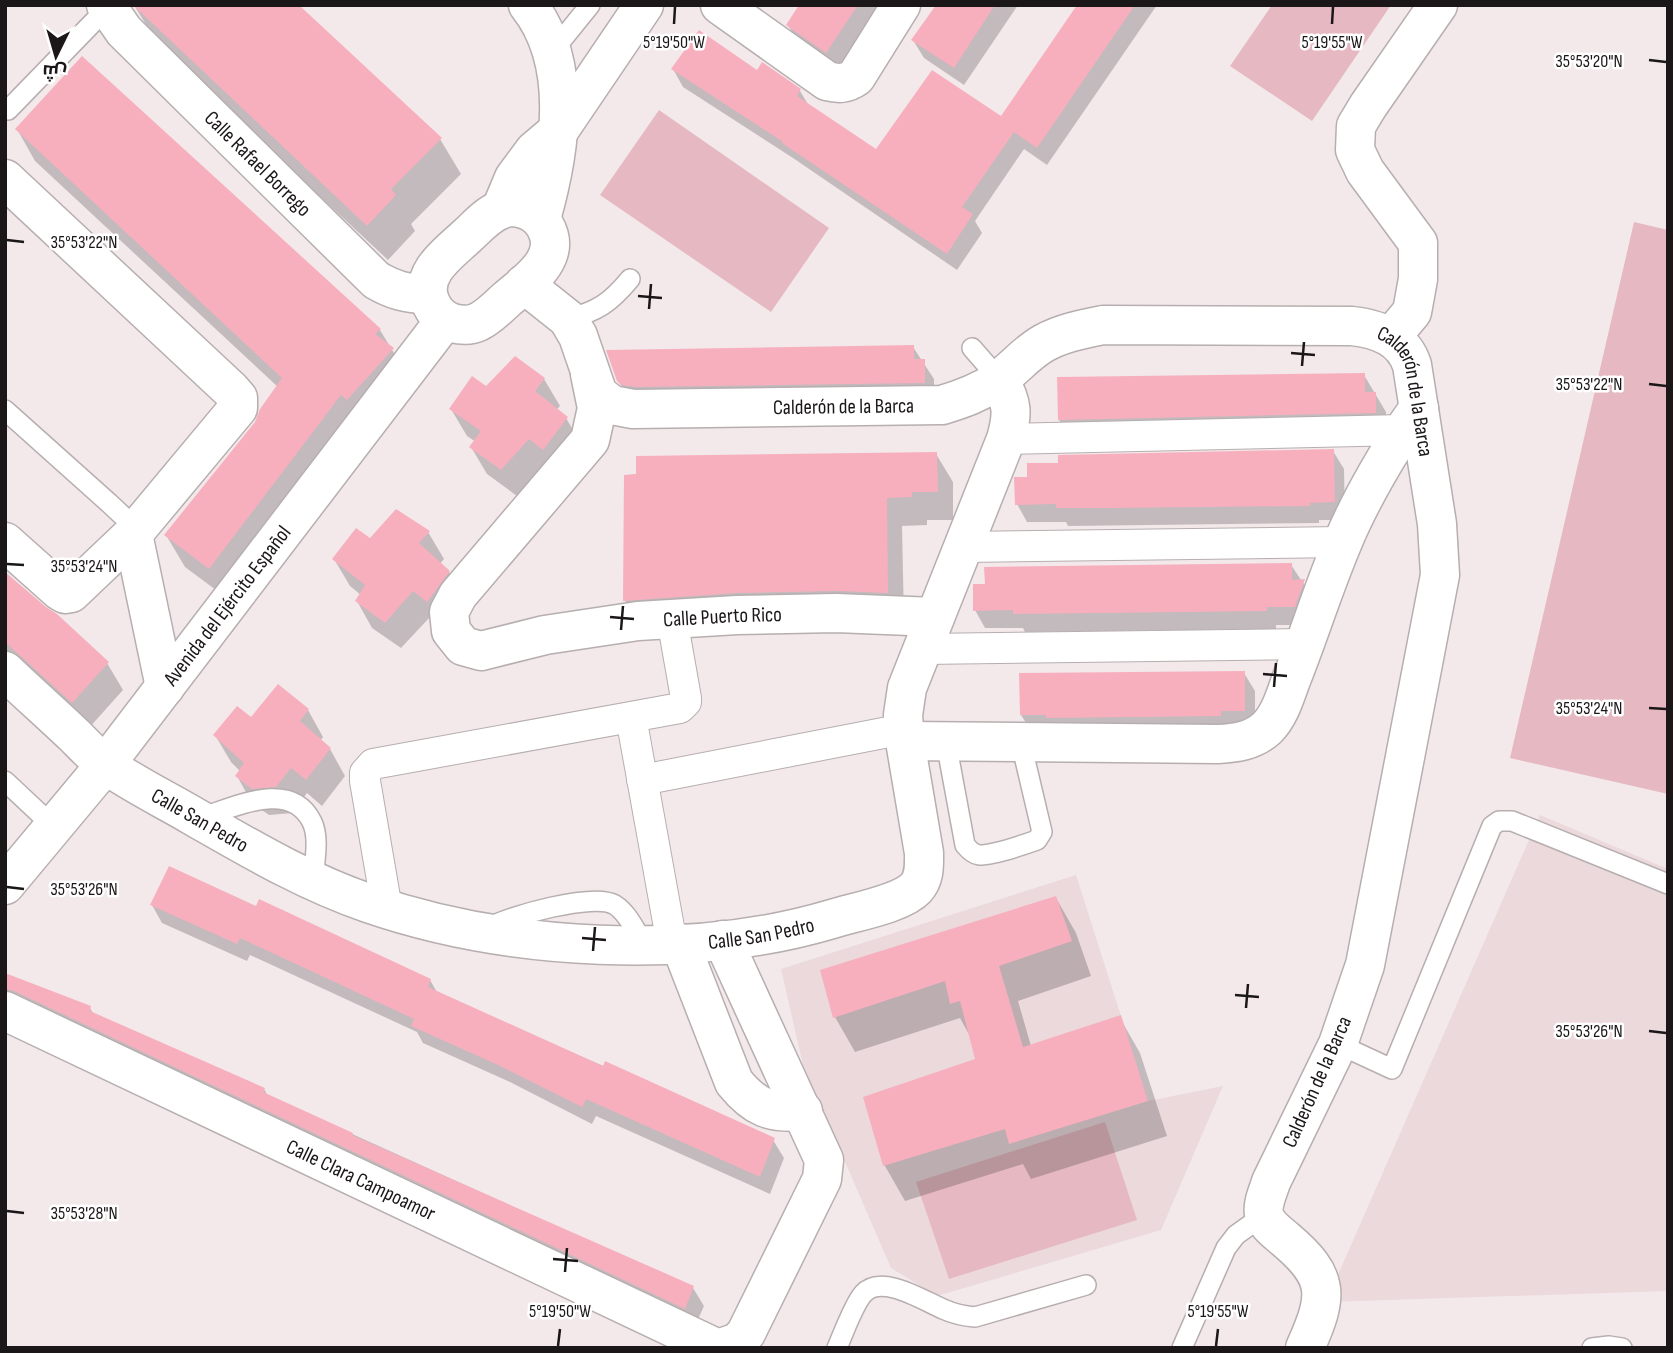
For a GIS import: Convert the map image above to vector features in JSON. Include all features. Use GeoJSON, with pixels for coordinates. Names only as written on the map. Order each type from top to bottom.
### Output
{"type":"FeatureCollection","features":[{"type":"Feature","properties":{"kind":"street"},"geometry":{"type":"LineString","coordinates":[[501,209],[515,206],[523,208],[541,219],[550,190],[560,129],[559,95],[552,52],[534,12],[528,5]]}},
{"type":"Feature","properties":{"kind":"street"},"geometry":{"type":"LineString","coordinates":[[501,209],[514,178],[534,151],[560,129],[643,5]]}},
{"type":"Feature","properties":{"kind":"street"},"geometry":{"type":"LineString","coordinates":[[720,5],[766,18],[827,81],[837,84],[856,77],[901,5]]}},
{"type":"Feature","properties":{"kind":"street"},"geometry":{"type":"LineString","coordinates":[[1391,337],[1412,312],[1418,279],[1418,243],[1365,171],[1355,150],[1356,126],[1438,5]]}},
{"type":"Feature","properties":{"kind":"street","name":"Calle Rafael Borrego"},"geometry":{"type":"LineString","coordinates":[[106,7],[124,31],[376,280],[436,307],[460,325],[476,323],[524,284],[547,261],[551,246],[549,232],[541,219]]}},
{"type":"Feature","properties":{"kind":"street"},"geometry":{"type":"LineString","coordinates":[[5,178],[238,398],[239,408],[133,534],[76,590],[65,594],[5,542]]}},
{"type":"Feature","properties":{"kind":"street","name":"Avenida del Ejército Español"},"geometry":{"type":"LineString","coordinates":[[5,885],[105,765],[165,687],[436,307],[429,278],[437,264],[488,216],[501,209]]}},
{"type":"Feature","properties":{"kind":"street","name":"Calderón de la Barca"},"geometry":{"type":"LineString","coordinates":[[524,284],[568,319],[578,335],[598,394],[612,405],[633,409],[942,405],[972,396],[999,379],[1021,358],[1046,342],[1073,331],[1102,326],[1352,326],[1379,331],[1391,337],[1408,353],[1411,419],[1437,524],[1440,575],[1395,796],[1365,965],[1338,1044],[1271,1182],[1265,1199],[1264,1215]]}},
{"type":"Feature","properties":{"kind":"street","name":"Calle Puerto Rico"},"geometry":{"type":"LineString","coordinates":[[590,374],[597,408],[590,440],[458,595],[449,612],[451,631],[463,646],[481,651],[591,627],[737,615],[836,613],[928,633]]}},
{"type":"Feature","properties":{"kind":"street","name":"Calle San Pedro"},"geometry":{"type":"LineString","coordinates":[[5,671],[105,765],[254,852],[313,881],[387,909],[424,920],[530,940],[605,945],[723,940],[814,924],[903,897],[917,887],[924,871],[924,853],[904,735],[903,715],[907,688],[1006,439],[1011,420],[1010,398],[999,379]]}},
{"type":"Feature","properties":{"kind":"street"},"geometry":{"type":"LineString","coordinates":[[1006,439],[1411,419]]}},
{"type":"Feature","properties":{"kind":"street"},"geometry":{"type":"LineString","coordinates":[[642,780],[904,735],[946,742],[1021,743],[1217,744],[1237,743],[1254,738],[1277,714],[1306,644],[1342,542],[1411,419]]}},
{"type":"Feature","properties":{"kind":"street"},"geometry":{"type":"LineString","coordinates":[[133,534],[165,687]]}},
{"type":"Feature","properties":{"kind":"street"},"geometry":{"type":"LineString","coordinates":[[964,547],[1342,542]]}},
{"type":"Feature","properties":{"kind":"street"},"geometry":{"type":"LineString","coordinates":[[387,909],[365,781],[368,768],[373,764],[680,708],[686,702],[672,619]]}},
{"type":"Feature","properties":{"kind":"street"},"geometry":{"type":"LineString","coordinates":[[928,633],[1306,644]]}},
{"type":"Feature","properties":{"kind":"street"},"geometry":{"type":"LineString","coordinates":[[631,717],[665,944],[734,1082],[746,1097],[763,1108],[782,1113],[803,1111]]}},
{"type":"Feature","properties":{"kind":"street"},"geometry":{"type":"LineString","coordinates":[[721,1348],[738,1342],[746,1333],[822,1179],[824,1160],[723,940]]}},
{"type":"Feature","properties":{"kind":"street","name":"Calle Clara Campoamor"},"geometry":{"type":"LineString","coordinates":[[5,1011],[716,1348]]}},
{"type":"Feature","properties":{"kind":"street"},"geometry":{"type":"LineString","coordinates":[[1264,1215],[1273,1229],[1311,1263],[1318,1275],[1322,1293],[1318,1315],[1306,1348]]}},
{"type":"Feature","properties":{"kind":"lane"},"geometry":{"type":"LineString","coordinates":[[552,52],[590,5]]}},
{"type":"Feature","properties":{"kind":"lane"},"geometry":{"type":"LineString","coordinates":[[8,110],[106,7]]}},
{"type":"Feature","properties":{"kind":"lane"},"geometry":{"type":"LineString","coordinates":[[568,319],[591,313],[613,300],[630,279]]}},
{"type":"Feature","properties":{"kind":"lane"},"geometry":{"type":"LineString","coordinates":[[972,348],[999,379]]}},
{"type":"Feature","properties":{"kind":"lane"},"geometry":{"type":"LineString","coordinates":[[5,410],[125,518],[133,534]]}},
{"type":"Feature","properties":{"kind":"lane"},"geometry":{"type":"LineString","coordinates":[[946,742],[965,845],[971,852],[979,855],[1037,840],[1042,831],[1021,743]]}},
{"type":"Feature","properties":{"kind":"lane"},"geometry":{"type":"LineString","coordinates":[[5,781],[54,827]]}},
{"type":"Feature","properties":{"kind":"lane"},"geometry":{"type":"LineString","coordinates":[[198,819],[261,800],[281,798],[300,806],[313,822],[316,843],[313,881]]}},
{"type":"Feature","properties":{"kind":"lane"},"geometry":{"type":"LineString","coordinates":[[1338,1044],[1392,1069],[1492,826],[1499,821],[1512,821],[1668,884]]}},
{"type":"Feature","properties":{"kind":"lane"},"geometry":{"type":"LineString","coordinates":[[1182,1348],[1226,1248],[1243,1229],[1264,1215]]}},
{"type":"Feature","properties":{"kind":"lane"},"geometry":{"type":"LineString","coordinates":[[837,1348],[863,1293],[874,1288],[897,1288],[959,1315],[975,1317],[1086,1285]]}},
{"type":"Feature","properties":{"kind":"lane"},"geometry":{"type":"LineString","coordinates":[[1592,1348],[1622,1348]]}},
{"type":"Feature","properties":{"kind":"shaded area"},"geometry":{"type":"Polygon","coordinates":[[[1272,5],[1391,5],[1312,121],[1230,66],[1272,5]]]}},
{"type":"Feature","properties":{"kind":"shaded area"},"geometry":{"type":"Polygon","coordinates":[[[659,110],[829,228],[771,312],[600,195],[659,110]]]}},
{"type":"Feature","properties":{"kind":"shaded area"},"geometry":{"type":"Polygon","coordinates":[[[1634,222],[1668,230],[1668,794],[1510,758],[1634,222]]]}},
{"type":"Feature","properties":{"kind":"shaded area"},"geometry":{"type":"Polygon","coordinates":[[[1540,815],[1668,869],[1668,1291],[1326,1302],[1540,815]]]}},
{"type":"Feature","properties":{"kind":"shaded area"},"geometry":{"type":"Polygon","coordinates":[[[1076,875],[1148,1101],[1223,1086],[1161,1230],[937,1296],[891,1268],[803,1065],[781,969],[1076,875]]]}},
{"type":"Feature","properties":{"kind":"shaded area"},"geometry":{"type":"Polygon","coordinates":[[[1105,1122],[1137,1220],[949,1279],[916,1182],[1105,1122]]]}},
{"type":"Feature","properties":{"kind":"building"},"geometry":{"type":"Polygon","coordinates":[[[133,5],[299,5],[442,138],[391,189],[396,195],[367,226],[133,5]]]}},
{"type":"Feature","properties":{"kind":"building"},"geometry":{"type":"Polygon","coordinates":[[[799,5],[858,5],[826,53],[786,25],[799,5]]]}},
{"type":"Feature","properties":{"kind":"building"},"geometry":{"type":"Polygon","coordinates":[[[936,5],[995,5],[954,68],[911,40],[936,5]]]}},
{"type":"Feature","properties":{"kind":"building"},"geometry":{"type":"Polygon","coordinates":[[[1077,5],[1135,5],[1037,148],[1014,132],[962,207],[973,214],[947,254],[671,69],[699,30],[757,70],[762,62],[801,89],[797,96],[876,149],[932,70],[1001,116],[1077,5]]]}},
{"type":"Feature","properties":{"kind":"building"},"geometry":{"type":"Polygon","coordinates":[[[82,56],[381,329],[375,334],[394,348],[347,400],[341,395],[209,569],[164,535],[255,422],[260,409],[282,378],[15,129],[82,56]]]}},
{"type":"Feature","properties":{"kind":"building"},"geometry":{"type":"Polygon","coordinates":[[[914,345],[914,359],[925,359],[925,383],[635,387],[621,385],[617,381],[606,350],[914,345]]]}},
{"type":"Feature","properties":{"kind":"building"},"geometry":{"type":"Polygon","coordinates":[[[515,356],[545,378],[535,391],[568,417],[543,450],[529,439],[501,470],[469,447],[481,431],[449,409],[472,376],[486,386],[515,356]]]}},
{"type":"Feature","properties":{"kind":"building"},"geometry":{"type":"Polygon","coordinates":[[[1365,373],[1365,392],[1376,392],[1376,413],[1058,420],[1057,377],[1365,373]]]}},
{"type":"Feature","properties":{"kind":"building"},"geometry":{"type":"Polygon","coordinates":[[[1334,449],[1335,502],[1310,503],[1310,506],[1105,508],[1056,508],[1056,504],[1015,505],[1014,477],[1027,477],[1027,463],[1058,463],[1058,455],[1334,449]]]}},
{"type":"Feature","properties":{"kind":"building"},"geometry":{"type":"Polygon","coordinates":[[[937,452],[938,492],[912,492],[912,497],[887,498],[888,593],[737,593],[623,601],[624,475],[636,474],[636,456],[937,452]]]}},
{"type":"Feature","properties":{"kind":"building"},"geometry":{"type":"Polygon","coordinates":[[[396,509],[430,531],[419,543],[450,571],[427,602],[413,591],[385,623],[355,601],[365,585],[332,559],[356,528],[370,538],[396,509]]]}},
{"type":"Feature","properties":{"kind":"building"},"geometry":{"type":"Polygon","coordinates":[[[1292,563],[1292,580],[1305,579],[1295,607],[1267,607],[1267,611],[1013,614],[1013,610],[973,611],[973,584],[985,584],[984,567],[1292,563]]]}},
{"type":"Feature","properties":{"kind":"building"},"geometry":{"type":"Polygon","coordinates":[[[5,572],[57,614],[109,662],[72,703],[5,642],[5,572]]]}},
{"type":"Feature","properties":{"kind":"building"},"geometry":{"type":"Polygon","coordinates":[[[1245,671],[1245,711],[1221,711],[1221,716],[1046,718],[1046,715],[1020,715],[1019,673],[1245,671]]]}},
{"type":"Feature","properties":{"kind":"building"},"geometry":{"type":"Polygon","coordinates":[[[278,684],[309,709],[300,721],[331,748],[306,780],[291,768],[276,787],[252,789],[235,776],[244,763],[213,735],[237,706],[251,717],[278,684]]]}},
{"type":"Feature","properties":{"kind":"building"},"geometry":{"type":"Polygon","coordinates":[[[169,866],[256,906],[259,899],[431,979],[428,987],[603,1066],[605,1061],[775,1138],[760,1177],[586,1099],[582,1107],[411,1026],[414,1019],[240,938],[237,944],[150,905],[169,866]]]}},
{"type":"Feature","properties":{"kind":"building"},"geometry":{"type":"Polygon","coordinates":[[[1056,896],[1072,941],[999,966],[1023,1047],[1121,1015],[1148,1101],[1009,1144],[1005,1129],[883,1166],[863,1097],[975,1059],[960,1001],[950,1004],[945,981],[833,1018],[820,970],[1056,896]]]}},
{"type":"Feature","properties":{"kind":"building"},"geometry":{"type":"Polygon","coordinates":[[[5,973],[91,1006],[90,1011],[265,1088],[263,1092],[353,1133],[352,1135],[694,1286],[685,1309],[5,989],[5,973]]]}}]}
